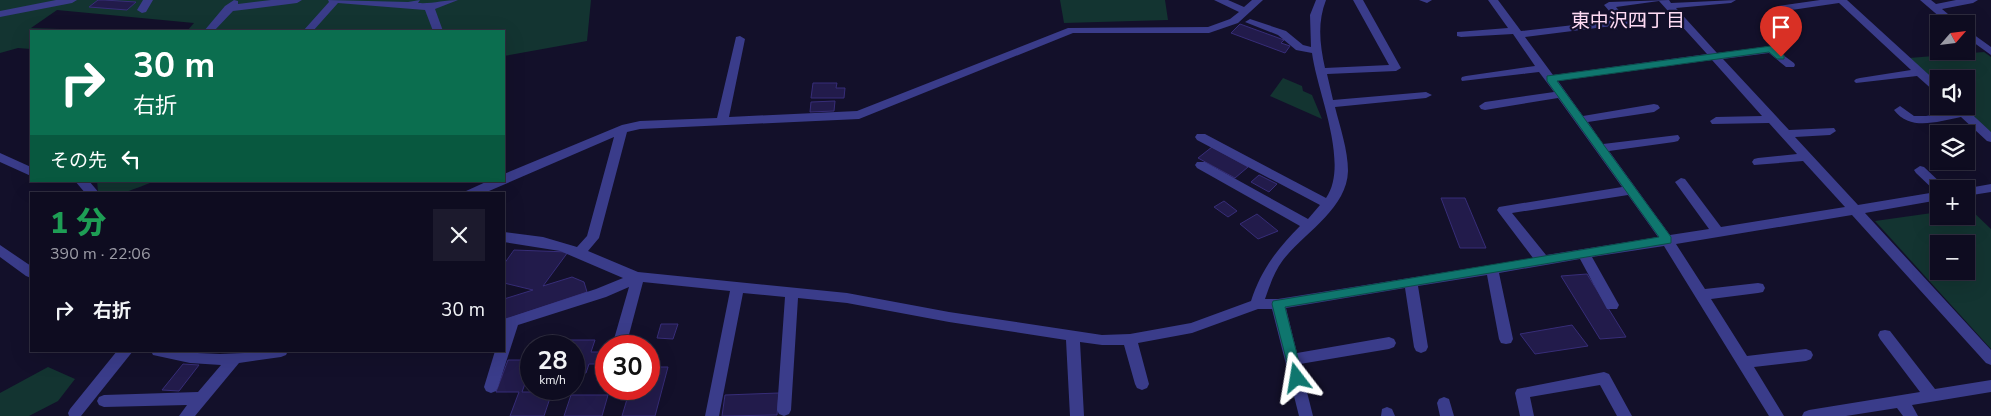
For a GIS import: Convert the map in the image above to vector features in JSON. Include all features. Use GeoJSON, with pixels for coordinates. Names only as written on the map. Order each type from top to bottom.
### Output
{"type":"FeatureCollection","features":[{"type":"Feature","properties":{"kind":"street"},"geometry":{"type":"LineString","coordinates":[[0,14],[72,0]]}},
{"type":"Feature","properties":{"kind":"street"},"geometry":{"type":"LineString","coordinates":[[142,10],[148,0]]}},
{"type":"Feature","properties":{"kind":"street"},"geometry":{"type":"LineString","coordinates":[[210,30],[237,0]]}},
{"type":"Feature","properties":{"kind":"street"},"geometry":{"type":"LineString","coordinates":[[229,8],[297,0]]}},
{"type":"Feature","properties":{"kind":"street"},"geometry":{"type":"LineString","coordinates":[[309,30],[335,0],[413,2],[429,7],[453,0]]}},
{"type":"Feature","properties":{"kind":"street"},"geometry":{"type":"LineString","coordinates":[[1219,0],[1282,33],[1300,48],[1318,51]]}},
{"type":"Feature","properties":{"kind":"street"},"geometry":{"type":"LineString","coordinates":[[505,179],[622,129],[640,125],[859,115],[1072,30],[1209,30],[1248,16],[1258,0]]}},
{"type":"Feature","properties":{"kind":"street"},"geometry":{"type":"LineString","coordinates":[[1256,304],[1263,284],[1278,257],[1328,204],[1338,188],[1342,172],[1338,138],[1328,104],[1318,51],[1315,19],[1318,5],[1322,0]]}},
{"type":"Feature","properties":{"kind":"street"},"geometry":{"type":"LineString","coordinates":[[1322,71],[1396,68],[1358,0]]}},
{"type":"Feature","properties":{"kind":"street"},"geometry":{"type":"LineString","coordinates":[[1493,0],[1667,240],[1777,416]]}},
{"type":"Feature","properties":{"kind":"street"},"geometry":{"type":"LineString","coordinates":[[1460,34],[1517,33],[1624,22],[1609,5],[1654,0]]}},
{"type":"Feature","properties":{"kind":"street"},"geometry":{"type":"LineString","coordinates":[[1666,3],[1731,0]]}},
{"type":"Feature","properties":{"kind":"street"},"geometry":{"type":"LineString","coordinates":[[1778,9],[1841,0],[1930,81]]}},
{"type":"Feature","properties":{"kind":"street"},"geometry":{"type":"LineString","coordinates":[[1925,0],[1944,15]]}},
{"type":"Feature","properties":{"kind":"street"},"geometry":{"type":"LineString","coordinates":[[1934,7],[1973,0]]}},
{"type":"Feature","properties":{"kind":"street"},"geometry":{"type":"LineString","coordinates":[[1666,3],[1991,359]]}},
{"type":"Feature","properties":{"kind":"street"},"geometry":{"type":"LineString","coordinates":[[429,7],[438,30]]}},
{"type":"Feature","properties":{"kind":"street"},"geometry":{"type":"LineString","coordinates":[[1975,38],[1989,48]]}},
{"type":"Feature","properties":{"kind":"street"},"geometry":{"type":"LineString","coordinates":[[722,122],[740,39]]}},
{"type":"Feature","properties":{"kind":"street"},"geometry":{"type":"LineString","coordinates":[[1550,78],[1771,49],[1790,65]]}},
{"type":"Feature","properties":{"kind":"street"},"geometry":{"type":"LineString","coordinates":[[1466,79],[1542,68]]}},
{"type":"Feature","properties":{"kind":"street"},"geometry":{"type":"LineString","coordinates":[[1860,81],[1920,72]]}},
{"type":"Feature","properties":{"kind":"street"},"geometry":{"type":"LineString","coordinates":[[1485,106],[1561,94]]}},
{"type":"Feature","properties":{"kind":"street"},"geometry":{"type":"LineString","coordinates":[[1328,104],[1426,95]]}},
{"type":"Feature","properties":{"kind":"street"},"geometry":{"type":"LineString","coordinates":[[1580,120],[1654,108]]}},
{"type":"Feature","properties":{"kind":"street"},"geometry":{"type":"LineString","coordinates":[[1900,110],[1911,119],[1926,120],[1943,115]]}},
{"type":"Feature","properties":{"kind":"street"},"geometry":{"type":"LineString","coordinates":[[1966,115],[1991,138]]}},
{"type":"Feature","properties":{"kind":"street"},"geometry":{"type":"LineString","coordinates":[[1716,121],[1772,119]]}},
{"type":"Feature","properties":{"kind":"street"},"geometry":{"type":"LineString","coordinates":[[579,252],[593,238],[622,129]]}},
{"type":"Feature","properties":{"kind":"street"},"geometry":{"type":"LineString","coordinates":[[1786,134],[1830,131]]}},
{"type":"Feature","properties":{"kind":"street"},"geometry":{"type":"LineString","coordinates":[[1202,137],[1328,204]]}},
{"type":"Feature","properties":{"kind":"street"},"geometry":{"type":"LineString","coordinates":[[1600,148],[1674,138]]}},
{"type":"Feature","properties":{"kind":"street"},"geometry":{"type":"LineString","coordinates":[[0,157],[30,172]]}},
{"type":"Feature","properties":{"kind":"street"},"geometry":{"type":"LineString","coordinates":[[1758,162],[1807,157]]}},
{"type":"Feature","properties":{"kind":"street"},"geometry":{"type":"LineString","coordinates":[[1201,165],[1308,225]]}},
{"type":"Feature","properties":{"kind":"street"},"geometry":{"type":"LineString","coordinates":[[1920,170],[1931,180]]}},
{"type":"Feature","properties":{"kind":"street"},"geometry":{"type":"LineString","coordinates":[[82,182],[92,192]]}},
{"type":"Feature","properties":{"kind":"street"},"geometry":{"type":"LineString","coordinates":[[474,192],[497,182]]}},
{"type":"Feature","properties":{"kind":"street"},"geometry":{"type":"LineString","coordinates":[[1681,182],[1718,232]]}},
{"type":"Feature","properties":{"kind":"street"},"geometry":{"type":"LineString","coordinates":[[1975,191],[1991,188]]}},
{"type":"Feature","properties":{"kind":"street"},"geometry":{"type":"LineString","coordinates":[[1543,261],[1503,210],[1631,190]]}},
{"type":"Feature","properties":{"kind":"street"},"geometry":{"type":"LineString","coordinates":[[505,237],[532,240],[579,252],[617,272],[638,277],[847,298],[1102,340],[1130,338],[1192,328],[1256,304],[1278,304],[1930,197]]}},
{"type":"Feature","properties":{"kind":"street"},"geometry":{"type":"LineString","coordinates":[[0,250],[30,272]]}},
{"type":"Feature","properties":{"kind":"street"},"geometry":{"type":"LineString","coordinates":[[1582,254],[1612,305]]}},
{"type":"Feature","properties":{"kind":"street"},"geometry":{"type":"LineString","coordinates":[[1492,269],[1506,339]]}},
{"type":"Feature","properties":{"kind":"street"},"geometry":{"type":"LineString","coordinates":[[505,341],[508,323],[601,293],[638,277]]}},
{"type":"Feature","properties":{"kind":"street"},"geometry":{"type":"LineString","coordinates":[[622,335],[638,277]]}},
{"type":"Feature","properties":{"kind":"street"},"geometry":{"type":"LineString","coordinates":[[1411,282],[1421,347]]}},
{"type":"Feature","properties":{"kind":"street"},"geometry":{"type":"LineString","coordinates":[[712,416],[737,288]]}},
{"type":"Feature","properties":{"kind":"street"},"geometry":{"type":"LineString","coordinates":[[1701,295],[1758,288]]}},
{"type":"Feature","properties":{"kind":"street"},"geometry":{"type":"LineString","coordinates":[[784,410],[792,293]]}},
{"type":"Feature","properties":{"kind":"street"},"geometry":{"type":"LineString","coordinates":[[1278,304],[1306,416]]}},
{"type":"Feature","properties":{"kind":"street"},"geometry":{"type":"LineString","coordinates":[[1073,335],[1077,416]]}},
{"type":"Feature","properties":{"kind":"street"},"geometry":{"type":"LineString","coordinates":[[1885,335],[1932,396]]}},
{"type":"Feature","properties":{"kind":"street"},"geometry":{"type":"LineString","coordinates":[[1130,338],[1142,384]]}},
{"type":"Feature","properties":{"kind":"street"},"geometry":{"type":"LineString","coordinates":[[1292,360],[1389,343]]}},
{"type":"Feature","properties":{"kind":"street"},"geometry":{"type":"LineString","coordinates":[[75,413],[125,352]]}},
{"type":"Feature","properties":{"kind":"street"},"geometry":{"type":"LineString","coordinates":[[162,352],[183,358],[234,360],[276,352]]}},
{"type":"Feature","properties":{"kind":"street"},"geometry":{"type":"LineString","coordinates":[[491,387],[502,352]]}},
{"type":"Feature","properties":{"kind":"street"},"geometry":{"type":"LineString","coordinates":[[1744,362],[1806,355]]}},
{"type":"Feature","properties":{"kind":"street"},"geometry":{"type":"LineString","coordinates":[[186,416],[234,360]]}},
{"type":"Feature","properties":{"kind":"street"},"geometry":{"type":"LineString","coordinates":[[1528,416],[1522,393],[1604,378],[1625,416]]}},
{"type":"Feature","properties":{"kind":"street"},"geometry":{"type":"LineString","coordinates":[[1809,416],[1991,386]]}},
{"type":"Feature","properties":{"kind":"street"},"geometry":{"type":"LineString","coordinates":[[104,400],[202,398]]}},
{"type":"Feature","properties":{"kind":"street"},"geometry":{"type":"LineString","coordinates":[[1901,401],[1911,416]]}},
{"type":"Feature","properties":{"kind":"green space"},"geometry":{"type":"Polygon","coordinates":[[[0,0],[591,0],[587,41],[505,56],[505,30],[188,30],[194,23],[57,10],[31,28],[90,30],[30,30],[30,49],[18,48],[0,53],[0,0]]]}},
{"type":"Feature","properties":{"kind":"green space"},"geometry":{"type":"Polygon","coordinates":[[[1060,0],[1165,0],[1168,20],[1064,23],[1060,0]]]}},
{"type":"Feature","properties":{"kind":"green space"},"geometry":{"type":"Polygon","coordinates":[[[1984,52],[1991,57],[1991,134],[1971,115],[1975,115],[1975,70],[1930,70],[1930,78],[1909,58],[1930,56],[1930,60],[1975,60],[1975,53],[1984,52]]]}},
{"type":"Feature","properties":{"kind":"green space"},"geometry":{"type":"Polygon","coordinates":[[[1283,78],[1302,86],[1303,91],[1312,95],[1322,119],[1270,96],[1283,78]]]}},
{"type":"Feature","properties":{"kind":"green space"},"geometry":{"type":"Polygon","coordinates":[[[97,182],[152,182],[126,192],[98,191],[97,182]]]}},
{"type":"Feature","properties":{"kind":"green space"},"geometry":{"type":"Polygon","coordinates":[[[1930,213],[1930,225],[1975,225],[1975,214],[1991,229],[1991,349],[1875,221],[1930,213]]]}},
{"type":"Feature","properties":{"kind":"green space"},"geometry":{"type":"Polygon","coordinates":[[[48,367],[75,379],[58,401],[29,416],[0,416],[0,393],[48,367]]]}},
{"type":"Feature","properties":{"kind":"building"},"geometry":{"type":"Polygon","coordinates":[[[98,0],[136,2],[127,10],[89,7],[98,0]]]}},
{"type":"Feature","properties":{"kind":"building"},"geometry":{"type":"Polygon","coordinates":[[[1240,24],[1284,40],[1281,43],[1290,46],[1285,53],[1231,33],[1240,24]]]}},
{"type":"Feature","properties":{"kind":"building"},"geometry":{"type":"Polygon","coordinates":[[[813,83],[837,83],[836,88],[845,88],[844,98],[811,98],[813,83]]]}},
{"type":"Feature","properties":{"kind":"building"},"geometry":{"type":"Polygon","coordinates":[[[835,101],[834,111],[810,112],[811,102],[835,101]]]}},
{"type":"Feature","properties":{"kind":"building"},"geometry":{"type":"Polygon","coordinates":[[[1212,147],[1248,167],[1235,178],[1198,158],[1212,147]]]}},
{"type":"Feature","properties":{"kind":"building"},"geometry":{"type":"Polygon","coordinates":[[[1259,175],[1277,184],[1269,192],[1251,182],[1259,175]]]}},
{"type":"Feature","properties":{"kind":"building"},"geometry":{"type":"Polygon","coordinates":[[[1441,198],[1465,198],[1486,248],[1460,248],[1441,198]]]}},
{"type":"Feature","properties":{"kind":"building"},"geometry":{"type":"Polygon","coordinates":[[[1224,201],[1237,211],[1228,217],[1214,207],[1224,201]]]}},
{"type":"Feature","properties":{"kind":"building"},"geometry":{"type":"Polygon","coordinates":[[[1257,214],[1278,231],[1258,239],[1240,224],[1257,214]]]}},
{"type":"Feature","properties":{"kind":"building"},"geometry":{"type":"Polygon","coordinates":[[[514,250],[568,252],[543,286],[572,277],[584,282],[587,292],[505,320],[505,299],[533,290],[505,283],[505,263],[514,250]]]}},
{"type":"Feature","properties":{"kind":"building"},"geometry":{"type":"Polygon","coordinates":[[[1587,274],[1626,337],[1600,339],[1561,276],[1587,274]]]}},
{"type":"Feature","properties":{"kind":"building"},"geometry":{"type":"Polygon","coordinates":[[[661,324],[678,324],[673,339],[660,338],[660,335],[658,335],[661,324]]]}},
{"type":"Feature","properties":{"kind":"building"},"geometry":{"type":"Polygon","coordinates":[[[1572,325],[1588,346],[1535,354],[1520,334],[1572,325]]]}},
{"type":"Feature","properties":{"kind":"building"},"geometry":{"type":"Polygon","coordinates":[[[585,340],[595,340],[591,352],[595,352],[595,364],[589,364],[586,373],[585,340]]]}},
{"type":"Feature","properties":{"kind":"building"},"geometry":{"type":"Polygon","coordinates":[[[508,360],[520,360],[520,400],[549,400],[544,416],[510,416],[519,392],[496,392],[508,360]]]}},
{"type":"Feature","properties":{"kind":"building"},"geometry":{"type":"Polygon","coordinates":[[[183,364],[199,365],[179,391],[162,390],[183,364]]]}},
{"type":"Feature","properties":{"kind":"building"},"geometry":{"type":"Polygon","coordinates":[[[660,367],[668,367],[660,397],[660,367]]]}},
{"type":"Feature","properties":{"kind":"building"},"geometry":{"type":"Polygon","coordinates":[[[779,393],[777,415],[722,416],[725,395],[779,393]]]}},
{"type":"Feature","properties":{"kind":"building"},"geometry":{"type":"Polygon","coordinates":[[[585,395],[595,395],[595,400],[607,400],[602,416],[564,416],[569,400],[585,400],[585,395]]]}},
{"type":"Feature","properties":{"kind":"building"},"geometry":{"type":"Polygon","coordinates":[[[627,400],[659,400],[655,416],[622,416],[627,400]]]}},
{"type":"Feature","properties":{"kind":"district","name":"東中沢四丁目"},"geometry":{"type":"Point","coordinates":[1628,20]}},
{"type":"Feature","properties":{"kind":"route"},"geometry":{"type":"LineString","coordinates":[[1297,378],[1278,304],[1667,240],[1550,78],[1771,49],[1781,57]]}}]}
